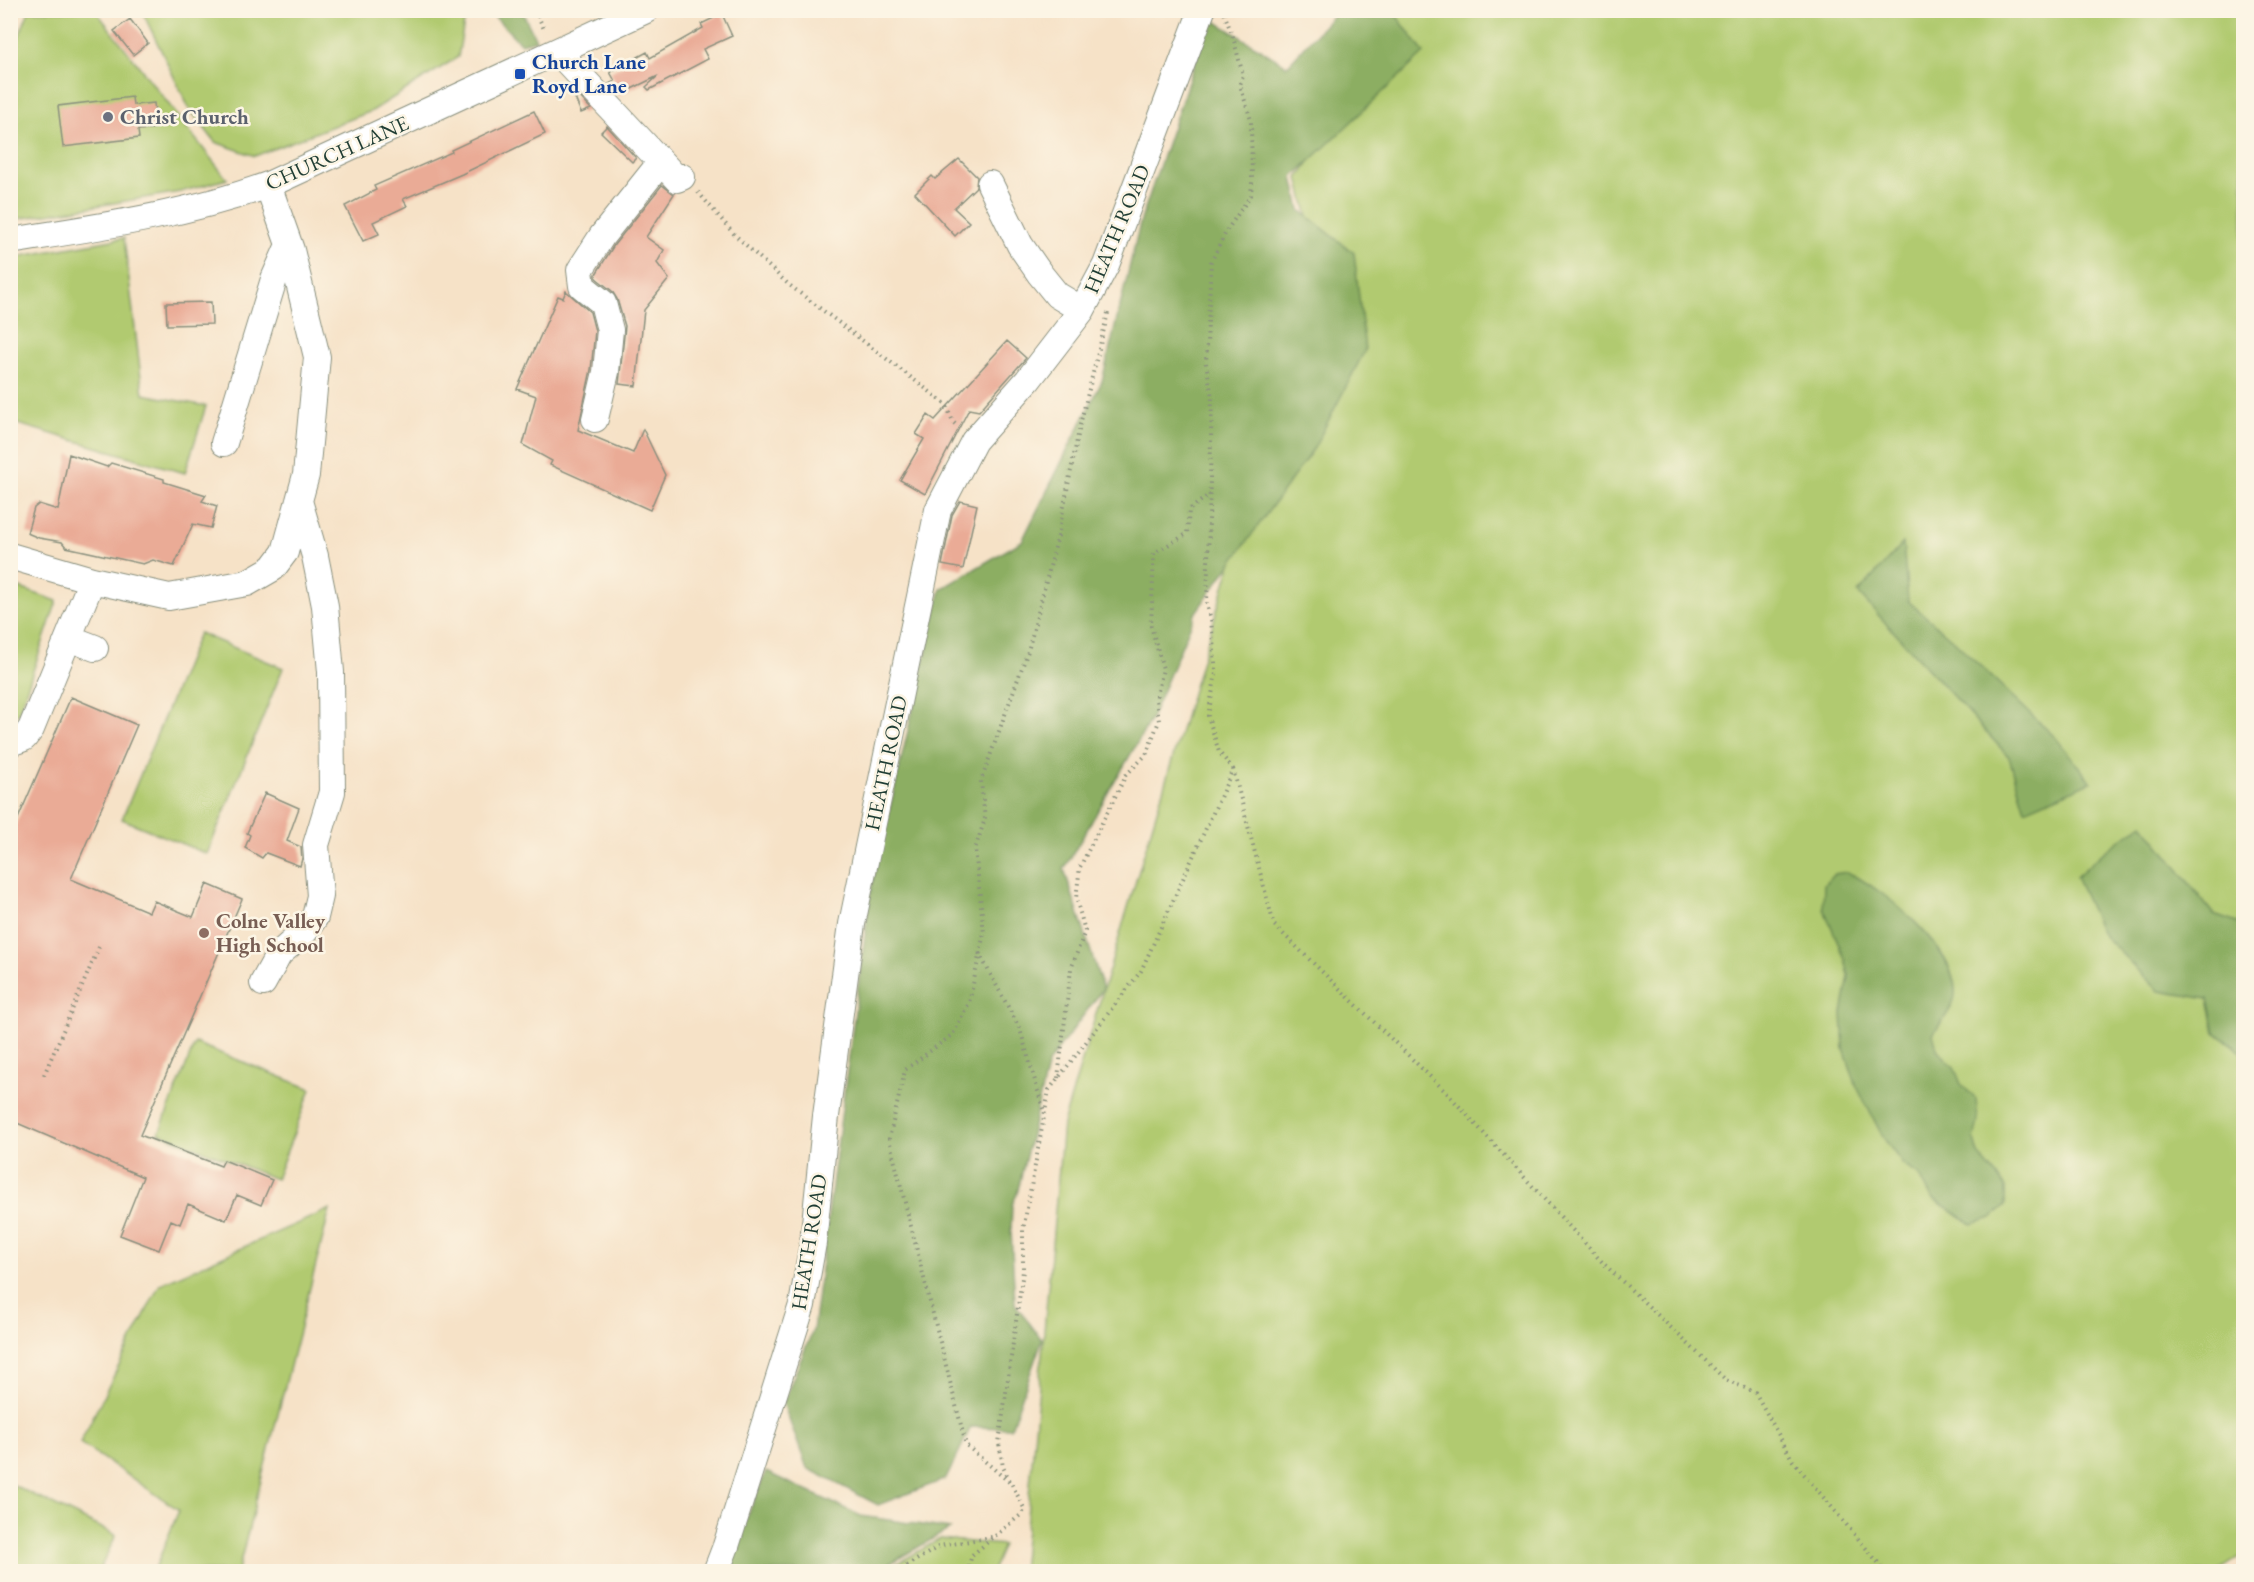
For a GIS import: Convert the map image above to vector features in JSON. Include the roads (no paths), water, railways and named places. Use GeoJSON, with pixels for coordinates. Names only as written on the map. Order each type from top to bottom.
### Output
{"type":"FeatureCollection","features":[{"type":"Feature","properties":{"kind":"street","name":"CHURCH LANE"},"geometry":{"type":"LineString","coordinates":[[10,241],[145,219],[225,200],[268,185],[646,10]]}},
{"type":"Feature","properties":{"kind":"street","name":"HEATH ROAD"},"geometry":{"type":"LineString","coordinates":[[716,1572],[802,1305],[813,1243],[826,1116],[852,924],[938,510],[974,441],[1028,380],[1082,310],[1106,265],[1202,10]]}},
{"type":"Feature","properties":{"kind":"street"},"geometry":{"type":"LineString","coordinates":[[558,52],[677,179],[682,177]]}},
{"type":"Feature","properties":{"kind":"street"},"geometry":{"type":"LineString","coordinates":[[595,419],[606,372],[610,330],[603,303],[582,286],[580,270],[602,236],[661,162]]}},
{"type":"Feature","properties":{"kind":"street"},"geometry":{"type":"LineString","coordinates":[[990,184],[1020,245],[1040,274],[1057,296],[1082,310]]}},
{"type":"Feature","properties":{"kind":"street"},"geometry":{"type":"LineString","coordinates":[[10,556],[92,580],[169,597],[247,583],[273,568],[285,552],[306,475],[318,357],[289,245],[268,185]]}},
{"type":"Feature","properties":{"kind":"street"},"geometry":{"type":"LineString","coordinates":[[224,443],[274,279],[289,245]]}},
{"type":"Feature","properties":{"kind":"street"},"geometry":{"type":"LineString","coordinates":[[263,983],[279,954],[305,931],[315,917],[320,896],[316,845],[332,792],[331,672],[325,606],[315,556],[299,501]]}},
{"type":"Feature","properties":{"kind":"street"},"geometry":{"type":"LineString","coordinates":[[10,743],[24,738],[31,729],[92,580]]}},
{"type":"Feature","properties":{"kind":"street"},"geometry":{"type":"LineString","coordinates":[[69,638],[94,648]]}},
{"type":"Feature","properties":{"kind":"place","name":"Church Lane Royd Lane"},"geometry":{"type":"Point","coordinates":[520,74]}},
{"type":"Feature","properties":{"kind":"place","name":"Christ Church"},"geometry":{"type":"Point","coordinates":[108,117]}},
{"type":"Feature","properties":{"kind":"place","name":"Colne Valley High School"},"geometry":{"type":"Point","coordinates":[204,933]}}]}
